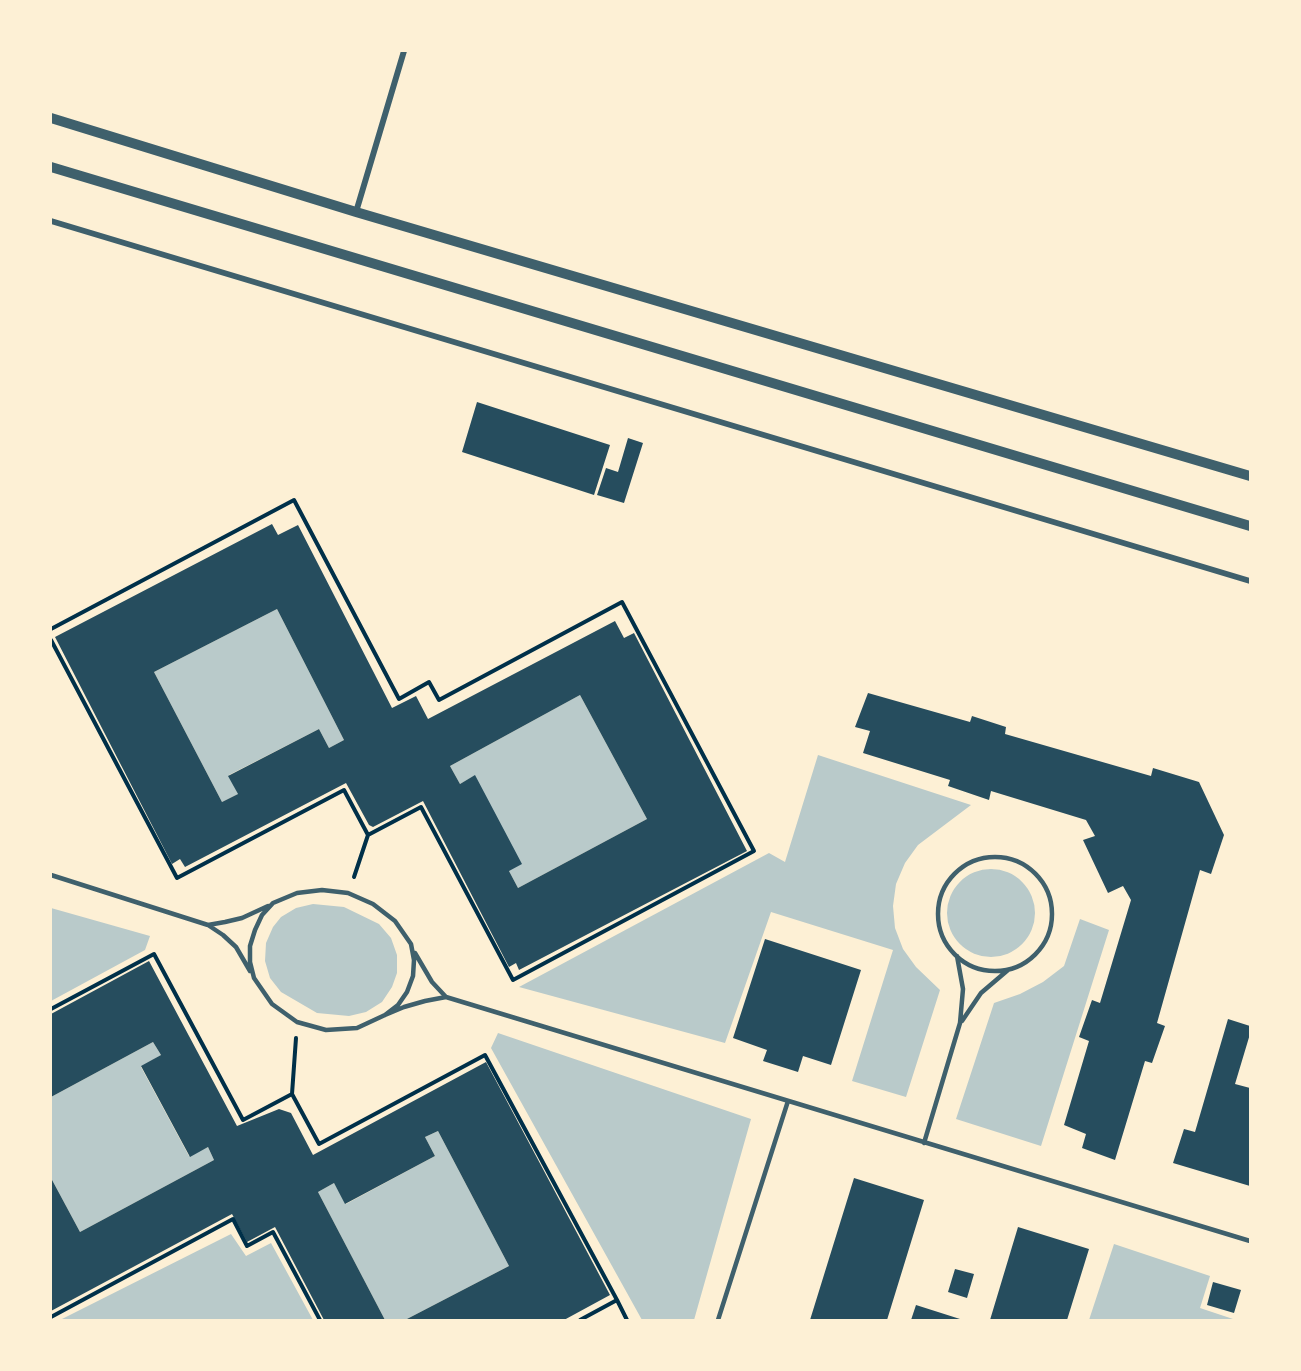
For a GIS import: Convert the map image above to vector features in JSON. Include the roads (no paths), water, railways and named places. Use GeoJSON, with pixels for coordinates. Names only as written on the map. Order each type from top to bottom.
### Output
{"type":"FeatureCollection","features":[{"type":"Feature","properties":{"kind":"street"},"geometry":{"type":"LineString","coordinates":[[356,212],[404,51]]}},
{"type":"Feature","properties":{"kind":"street"},"geometry":{"type":"LineString","coordinates":[[51,118],[356,212],[1250,476]]}},
{"type":"Feature","properties":{"kind":"street"},"geometry":{"type":"LineString","coordinates":[[51,166],[1250,526]]}},
{"type":"Feature","properties":{"kind":"street"},"geometry":{"type":"LineString","coordinates":[[51,221],[1250,581]]}},
{"type":"Feature","properties":{"kind":"lane"},"geometry":{"type":"LineString","coordinates":[[960,1023],[981,993],[1009,969],[1028,960],[1043,945],[1051,925],[1052,903],[1043,882],[1028,867],[1009,858],[987,856],[967,863],[950,877],[940,896],[938,918],[944,939],[957,956],[968,964],[995,971],[1009,969]]}},
{"type":"Feature","properties":{"kind":"lane"},"geometry":{"type":"LineString","coordinates":[[51,876],[208,925],[236,948],[272,1004],[297,1022],[326,1030],[357,1028],[404,1007],[446,998],[1250,1241]]}},
{"type":"Feature","properties":{"kind":"lane"},"geometry":{"type":"LineString","coordinates":[[208,925],[242,918],[297,893],[322,890],[348,893],[373,904],[395,921],[426,972],[446,998]]}},
{"type":"Feature","properties":{"kind":"lane"},"geometry":{"type":"LineString","coordinates":[[254,978],[250,963],[250,946],[262,915],[273,903]]}},
{"type":"Feature","properties":{"kind":"lane"},"geometry":{"type":"LineString","coordinates":[[385,1016],[398,1005],[407,992],[413,976],[414,960],[411,944]]}},
{"type":"Feature","properties":{"kind":"lane"},"geometry":{"type":"LineString","coordinates":[[924,1143],[960,1023],[963,989],[957,956]]}},
{"type":"Feature","properties":{"kind":"lane"},"geometry":{"type":"LineString","coordinates":[[718,1320],[788,1101]]}}]}
